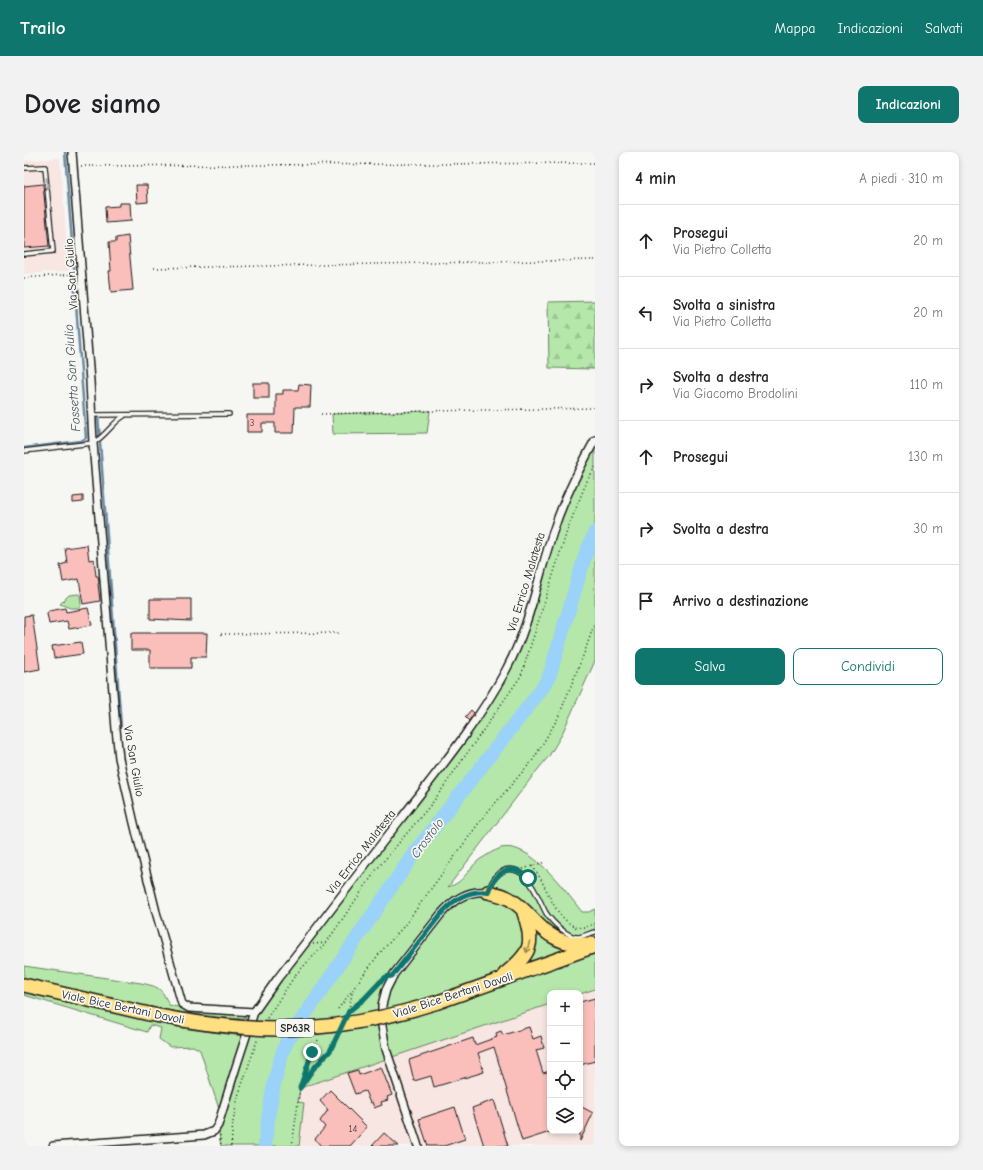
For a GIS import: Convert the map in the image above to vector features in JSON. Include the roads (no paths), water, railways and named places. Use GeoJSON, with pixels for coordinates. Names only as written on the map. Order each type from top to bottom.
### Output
{"type":"FeatureCollection","features":[{"type":"Feature","properties":{"kind":"highway"},"geometry":{"type":"LineString","coordinates":[[488,892],[499,894],[511,899],[542,929],[554,938],[568,943],[595,945]]}},
{"type":"Feature","properties":{"kind":"highway"},"geometry":{"type":"LineString","coordinates":[[496,981],[519,962],[527,951],[530,935],[529,926],[523,909]]}},
{"type":"Feature","properties":{"kind":"highway","name":"Viale Bice Bertani Davoli"},"geometry":{"type":"LineString","coordinates":[[24,985],[149,1014],[192,1022],[228,1026],[294,1028],[335,1025],[395,1014],[438,1002],[595,945]]}},
{"type":"Feature","properties":{"kind":"street","name":"Via San Giulio"},"geometry":{"type":"LineString","coordinates":[[72,152],[93,443],[116,729],[120,758],[156,912],[182,1004],[189,1008],[254,1012]]}},
{"type":"Feature","properties":{"kind":"street","name":"Via Errico Malatesta"},"geometry":{"type":"LineString","coordinates":[[52,1146],[204,1135],[214,1131],[221,1119],[254,1012],[278,978],[454,750],[490,698],[506,670],[520,641],[530,612],[554,529],[576,474],[595,440]]}},
{"type":"Feature","properties":{"kind":"street"},"geometry":{"type":"LineString","coordinates":[[418,1146],[383,1034],[382,1005],[386,990],[392,976],[450,904],[469,893],[482,891],[488,892]]}},
{"type":"Feature","properties":{"kind":"lane"},"geometry":{"type":"LineString","coordinates":[[24,168],[45,167],[53,251],[24,254]]}},
{"type":"Feature","properties":{"kind":"lane"},"geometry":{"type":"LineString","coordinates":[[92,415],[229,414]]}},
{"type":"Feature","properties":{"kind":"lane"},"geometry":{"type":"LineString","coordinates":[[24,451],[93,443],[102,438],[118,419],[125,415]]}},
{"type":"Feature","properties":{"kind":"lane"},"geometry":{"type":"LineString","coordinates":[[488,892],[494,879],[501,872],[516,870],[528,878],[546,913],[558,926],[576,937],[595,932]]}},
{"type":"Feature","properties":{"kind":"waterway","name":"Fossetta San Giulio"},"geometry":{"type":"LineString","coordinates":[[65,152],[74,268]]}},
{"type":"Feature","properties":{"kind":"waterway","name":"Fossetta San Giulio"},"geometry":{"type":"LineString","coordinates":[[24,448],[81,441],[86,438],[74,278]]}},
{"type":"Feature","properties":{"kind":"waterway"},"geometry":{"type":"LineString","coordinates":[[98,415],[121,726]]}},
{"type":"Feature","properties":{"kind":"waterway","name":"Crostolo"},"geometry":{"type":"LineString","coordinates":[[265,1146],[275,1081],[286,1043],[415,852],[541,690],[549,677],[585,556],[595,532]]}}]}
